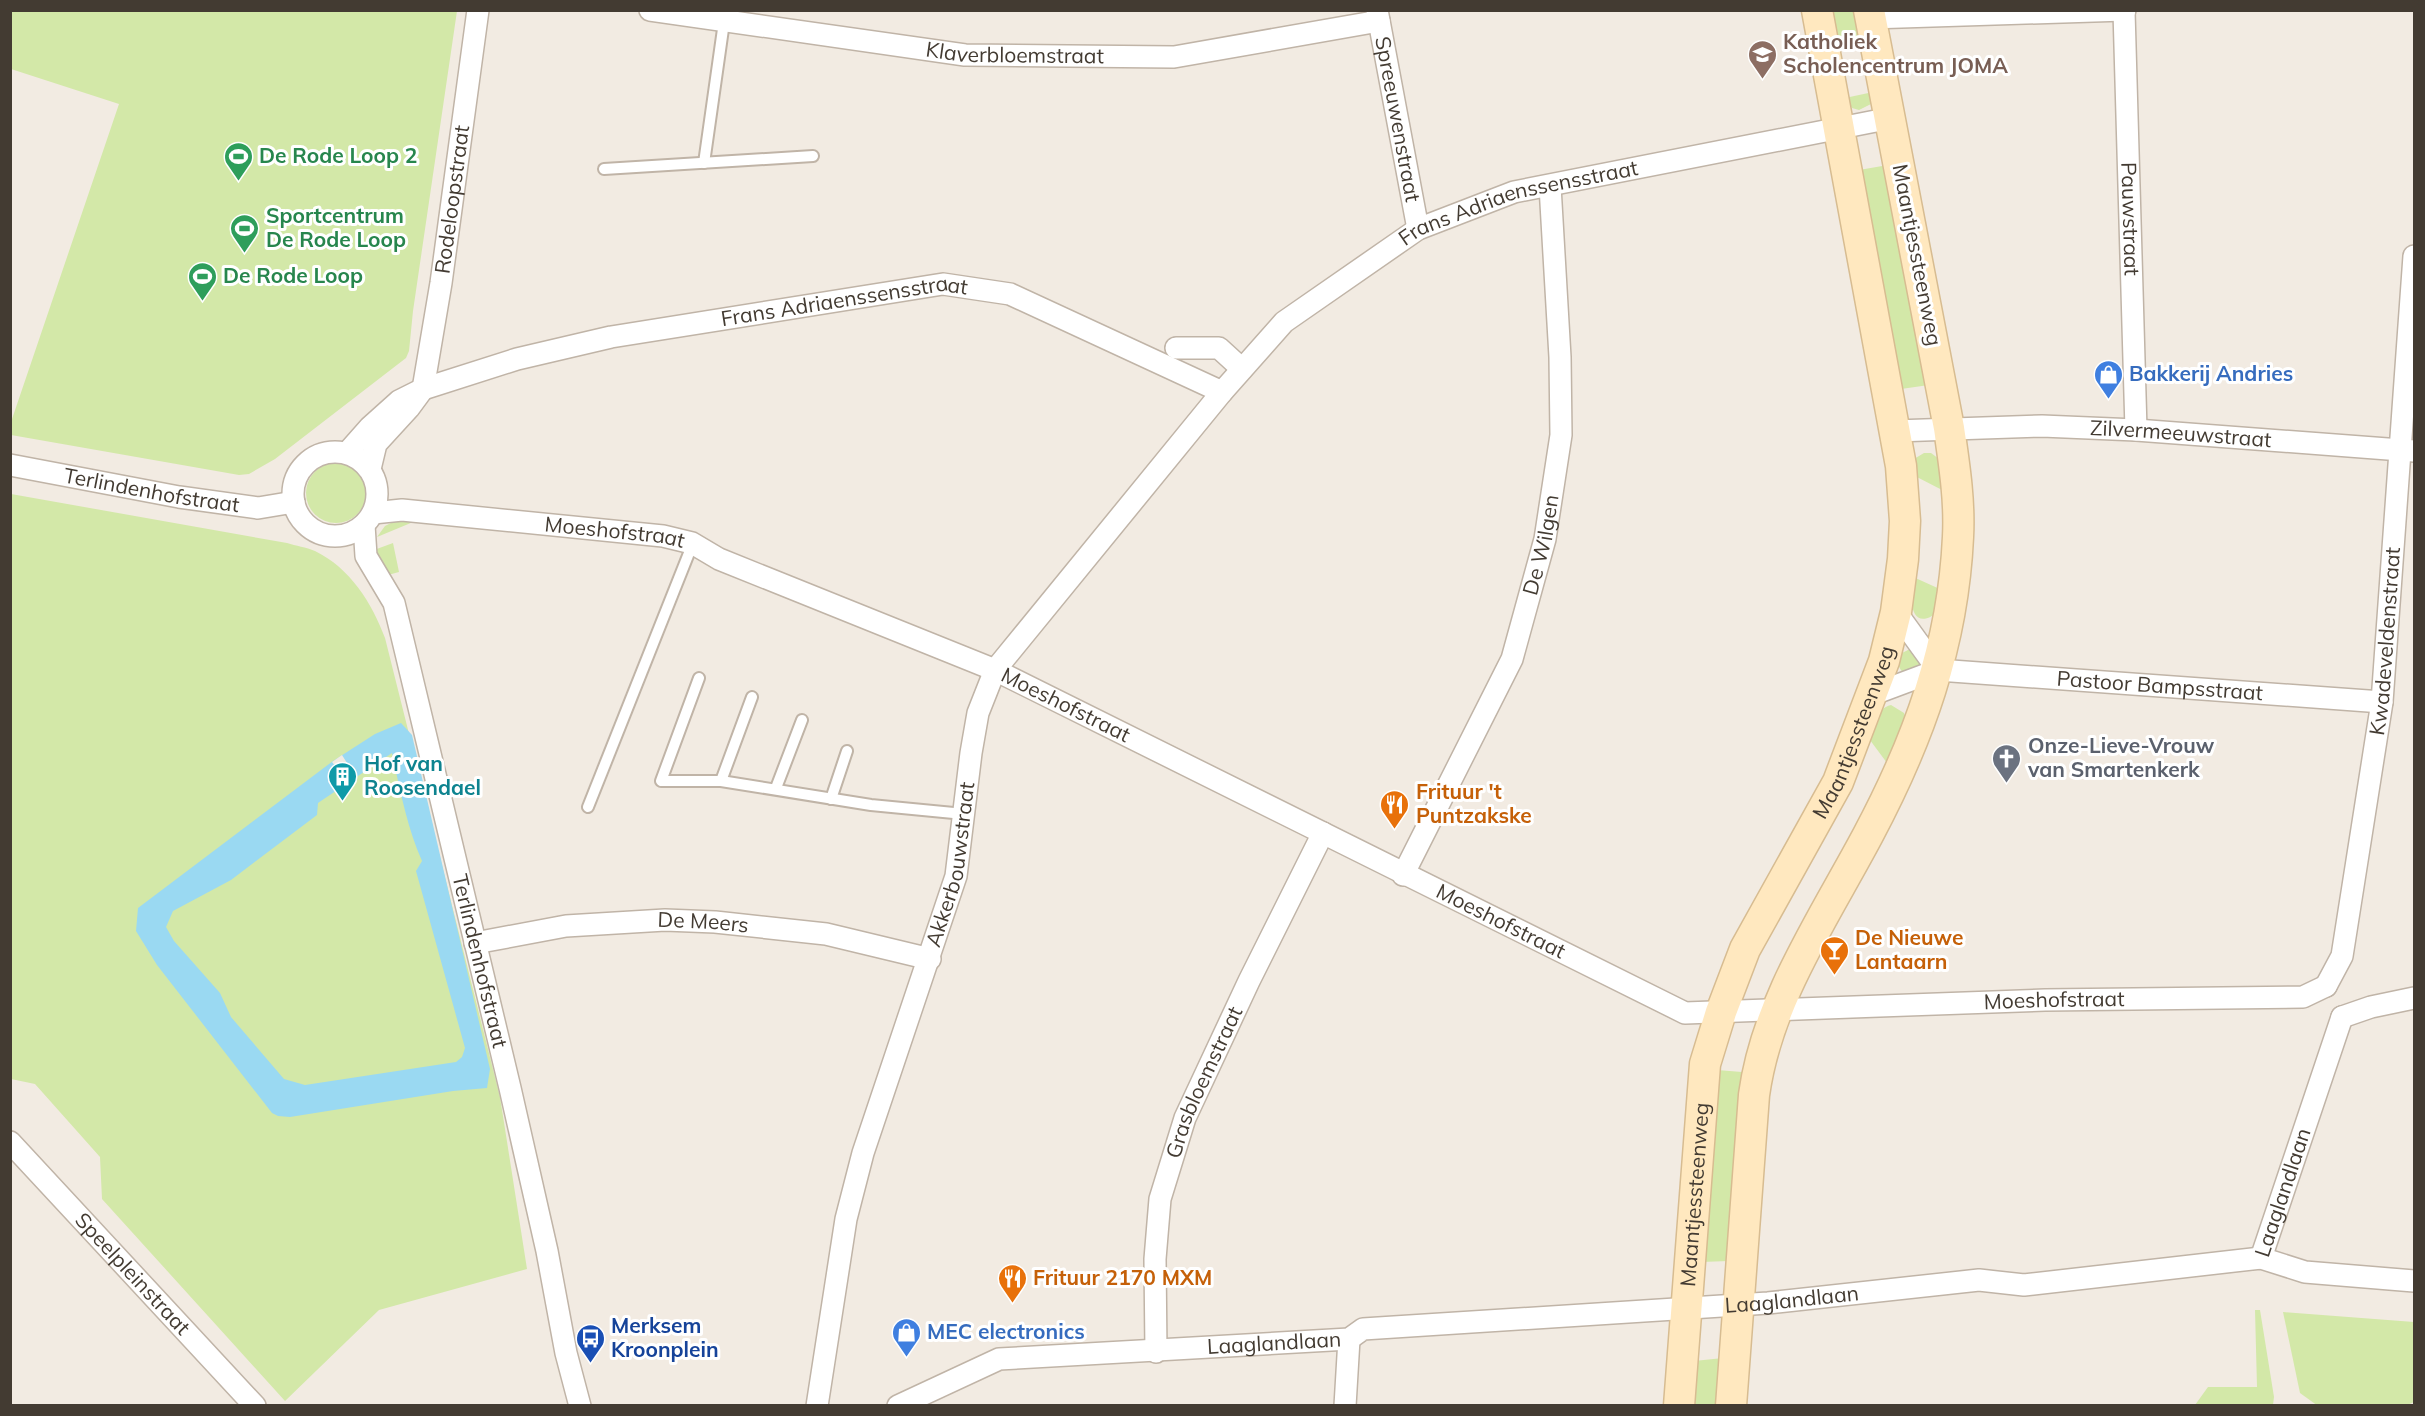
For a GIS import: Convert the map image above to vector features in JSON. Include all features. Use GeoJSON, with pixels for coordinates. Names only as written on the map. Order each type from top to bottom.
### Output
{"type":"FeatureCollection","features":[{"type":"Feature","properties":{"kind":"street","name":"Rodeloopstraat"},"geometry":{"type":"LineString","coordinates":[[423,389],[441,283],[478,10]]}},
{"type":"Feature","properties":{"kind":"street","name":"Klaverbloemstraat"},"geometry":{"type":"LineString","coordinates":[[650,10],[724,22],[750,18],[965,55],[1174,57],[1378,16]]}},
{"type":"Feature","properties":{"kind":"street","name":"Maantjessteenweg"},"geometry":{"type":"LineString","coordinates":[[1679,1406],[1705,1064],[1721,1012],[1745,949],[1838,782],[1884,661],[1896,612],[1903,559],[1905,521],[1901,466],[1817,10]]}},
{"type":"Feature","properties":{"kind":"street"},"geometry":{"type":"LineString","coordinates":[[1869,14],[2124,11]]}},
{"type":"Feature","properties":{"kind":"street","name":"Pauwstraat"},"geometry":{"type":"LineString","coordinates":[[2124,11],[2136,430]]}},
{"type":"Feature","properties":{"kind":"street","name":"Maantjessteenweg"},"geometry":{"type":"LineString","coordinates":[[1731,1406],[1754,1095],[1760,1058],[1802,954],[1869,833],[1910,747],[1938,670],[1951,614],[1958,534],[1955,473],[1949,428],[1891,118],[1869,14]]}},
{"type":"Feature","properties":{"kind":"street","name":"Spreeuwenstraat"},"geometry":{"type":"LineString","coordinates":[[1378,16],[1418,229]]}},
{"type":"Feature","properties":{"kind":"street"},"geometry":{"type":"LineString","coordinates":[[1839,129],[1891,118]]}},
{"type":"Feature","properties":{"kind":"street","name":"Frans Adriaenssensstraat"},"geometry":{"type":"LineString","coordinates":[[347,453],[370,427],[399,401],[423,389],[518,359],[571,345],[943,284],[1010,294],[1222,392],[1284,322],[1418,229],[1514,192],[1839,129]]}},
{"type":"Feature","properties":{"kind":"street","name":"De Wilgen"},"geometry":{"type":"LineString","coordinates":[[1403,875],[1512,659],[1545,539],[1561,435],[1560,357],[1550,186]]}},
{"type":"Feature","properties":{"kind":"street","name":"Kwadeveldenstraat"},"geometry":{"type":"LineString","coordinates":[[2326,986],[2342,956],[2382,702],[2408,451],[2415,256]]}},
{"type":"Feature","properties":{"kind":"street"},"geometry":{"type":"LineString","coordinates":[[1176,348],[1219,348],[1242,369]]}},
{"type":"Feature","properties":{"kind":"street"},"geometry":{"type":"LineString","coordinates":[[370,469],[376,444],[423,389]]}},
{"type":"Feature","properties":{"kind":"street","name":"Akkerbouwstraat"},"geometry":{"type":"LineString","coordinates":[[817,1406],[846,1219],[863,1153],[956,876],[978,713],[995,670],[1222,392]]}},
{"type":"Feature","properties":{"kind":"street","name":"Zilvermeeuwstraat"},"geometry":{"type":"LineString","coordinates":[[1949,428],[2042,426],[2136,430],[2408,451]]}},
{"type":"Feature","properties":{"kind":"street"},"geometry":{"type":"LineString","coordinates":[[1894,431],[1949,428]]}},
{"type":"Feature","properties":{"kind":"street"},"geometry":{"type":"LineString","coordinates":[[327,452],[347,453],[359,459],[370,469],[376,483],[377,498],[369,519],[353,532],[341,536],[322,534],[305,524],[294,502],[294,485],[300,470],[312,458],[327,452]]}},
{"type":"Feature","properties":{"kind":"street","name":"Terlindenhofstraat"},"geometry":{"type":"LineString","coordinates":[[10,465],[179,497],[258,508],[294,502]]}},
{"type":"Feature","properties":{"kind":"street","name":"Moeshofstraat"},"geometry":{"type":"LineString","coordinates":[[369,519],[402,510],[663,536],[693,543],[719,559],[995,670],[1403,875],[1685,1013],[1721,1012]]}},
{"type":"Feature","properties":{"kind":"street","name":"Terlindenhofstraat"},"geometry":{"type":"LineString","coordinates":[[369,519],[366,556],[394,603],[510,1088],[547,1251],[566,1353],[580,1406]]}},
{"type":"Feature","properties":{"kind":"street"},"geometry":{"type":"LineString","coordinates":[[1896,612],[1938,670]]}},
{"type":"Feature","properties":{"kind":"street","name":"Pastoor Bampsstraat"},"geometry":{"type":"LineString","coordinates":[[1871,695],[1938,670],[2382,702]]}},
{"type":"Feature","properties":{"kind":"street","name":"Grasbloemstraat"},"geometry":{"type":"LineString","coordinates":[[1156,1352],[1155,1259],[1160,1199],[1185,1118],[1249,981],[1323,833]]}},
{"type":"Feature","properties":{"kind":"street","name":"De Meers"},"geometry":{"type":"LineString","coordinates":[[475,943],[566,926],[665,920],[715,922],[826,934],[930,959]]}},
{"type":"Feature","properties":{"kind":"street"},"geometry":{"type":"LineString","coordinates":[[2326,986],[2342,1017],[2371,1007],[2415,998]]}},
{"type":"Feature","properties":{"kind":"street","name":"Moeshofstraat"},"geometry":{"type":"LineString","coordinates":[[1778,1009],[2045,1000],[2303,997],[2326,986]]}},
{"type":"Feature","properties":{"kind":"street"},"geometry":{"type":"LineString","coordinates":[[1721,1012],[1778,1009]]}},
{"type":"Feature","properties":{"kind":"street","name":"Laaglandlaan"},"geometry":{"type":"LineString","coordinates":[[898,1406],[999,1359],[1156,1352],[1349,1339],[1363,1329],[1738,1305],[1979,1280],[2024,1285],[2261,1258],[2342,1017]]}},
{"type":"Feature","properties":{"kind":"street","name":"Speelpleinstraat"},"geometry":{"type":"LineString","coordinates":[[10,1142],[255,1406]]}},
{"type":"Feature","properties":{"kind":"street"},"geometry":{"type":"LineString","coordinates":[[2261,1258],[2305,1272],[2415,1281]]}},
{"type":"Feature","properties":{"kind":"street"},"geometry":{"type":"LineString","coordinates":[[1345,1406],[1349,1339]]}},
{"type":"Feature","properties":{"kind":"lane"},"geometry":{"type":"LineString","coordinates":[[704,163],[724,22]]}},
{"type":"Feature","properties":{"kind":"lane"},"geometry":{"type":"LineString","coordinates":[[604,169],[813,156]]}},
{"type":"Feature","properties":{"kind":"lane"},"geometry":{"type":"LineString","coordinates":[[588,807],[693,543]]}},
{"type":"Feature","properties":{"kind":"lane"},"geometry":{"type":"LineString","coordinates":[[699,678],[661,781],[721,781],[776,788],[831,799],[964,814]]}},
{"type":"Feature","properties":{"kind":"lane"},"geometry":{"type":"LineString","coordinates":[[721,781],[752,696]]}},
{"type":"Feature","properties":{"kind":"lane"},"geometry":{"type":"LineString","coordinates":[[776,788],[802,720]]}},
{"type":"Feature","properties":{"kind":"lane"},"geometry":{"type":"LineString","coordinates":[[831,799],[847,751]]}},
{"type":"Feature","properties":{"kind":"green space","name":"Sportcentrum De Rode Loop"},"geometry":{"type":"Polygon","coordinates":[[[11,10],[457,11],[409,351],[406,358],[275,459],[249,474],[239,475],[11,435],[11,422],[119,104],[11,69],[11,10]]]}},
{"type":"Feature","properties":{"kind":"green space"},"geometry":{"type":"Polygon","coordinates":[[[1829,11],[1859,11],[1865,44],[1836,48],[1829,11]]]}},
{"type":"Feature","properties":{"kind":"green space"},"geometry":{"type":"Polygon","coordinates":[[[1873,92],[1871,104],[1859,110],[1852,108],[1845,98],[1873,92]]]}},
{"type":"Feature","properties":{"kind":"green space"},"geometry":{"type":"Polygon","coordinates":[[[1888,165],[1929,385],[1901,389],[1859,170],[1888,165]]]}},
{"type":"Feature","properties":{"kind":"green space"},"geometry":{"type":"Polygon","coordinates":[[[1924,453],[1931,453],[1939,459],[1946,492],[1911,474],[1914,459],[1924,453]]]}},
{"type":"Feature","properties":{"kind":"green space"},"geometry":{"type":"Polygon","coordinates":[[[336,463],[353,468],[361,476],[366,493],[361,510],[353,518],[336,523],[319,518],[311,510],[306,493],[311,476],[319,468],[336,463]]]}},
{"type":"Feature","properties":{"kind":"green space"},"geometry":{"type":"Polygon","coordinates":[[[11,494],[287,543],[312,550],[328,558],[349,577],[374,612],[385,638],[500,1097],[527,1269],[379,1310],[285,1401],[102,1199],[100,1157],[35,1084],[11,1079],[11,494]]]}},
{"type":"Feature","properties":{"kind":"green space"},"geometry":{"type":"Polygon","coordinates":[[[403,517],[418,520],[377,537],[385,526],[403,517]]]}},
{"type":"Feature","properties":{"kind":"green space"},"geometry":{"type":"Polygon","coordinates":[[[393,543],[399,572],[388,575],[374,550],[393,543]]]}},
{"type":"Feature","properties":{"kind":"green space"},"geometry":{"type":"Polygon","coordinates":[[[1911,576],[1942,590],[1937,613],[1927,618],[1920,618],[1916,615],[1911,600],[1911,576]]]}},
{"type":"Feature","properties":{"kind":"green space"},"geometry":{"type":"Polygon","coordinates":[[[1912,648],[1922,658],[1920,669],[1906,675],[1901,671],[1899,658],[1900,654],[1912,648]]]}},
{"type":"Feature","properties":{"kind":"green space"},"geometry":{"type":"Polygon","coordinates":[[[1891,705],[1904,713],[1906,719],[1890,767],[1867,736],[1878,713],[1891,705]]]}},
{"type":"Feature","properties":{"kind":"green space"},"geometry":{"type":"Polygon","coordinates":[[[1717,1070],[1742,1072],[1743,1083],[1729,1261],[1701,1262],[1717,1070]]]}},
{"type":"Feature","properties":{"kind":"green space"},"geometry":{"type":"Polygon","coordinates":[[[2255,1310],[2260,1310],[2274,1397],[2273,1405],[2195,1405],[2208,1387],[2257,1387],[2255,1310]]]}},
{"type":"Feature","properties":{"kind":"green space"},"geometry":{"type":"Polygon","coordinates":[[[2283,1312],[2414,1322],[2414,1402],[2405,1406],[2318,1406],[2300,1393],[2283,1312]]]}},
{"type":"Feature","properties":{"kind":"green space"},"geometry":{"type":"Polygon","coordinates":[[[1723,1358],[1720,1405],[1691,1406],[1694,1361],[1723,1358]]]}},
{"type":"Feature","properties":{"kind":"water"},"geometry":{"type":"Polygon","coordinates":[[[401,723],[412,735],[490,1069],[487,1088],[453,1091],[290,1117],[278,1116],[272,1113],[157,965],[136,931],[138,908],[333,761],[375,734],[401,723]],[[392,753],[318,803],[317,815],[231,880],[173,911],[166,927],[174,941],[220,993],[231,1017],[284,1079],[305,1085],[456,1062],[462,1057],[465,1048],[416,871],[422,861],[408,822],[392,753]]]}},
{"type":"Feature","properties":{"kind":"pier"},"geometry":{"type":"Polygon","coordinates":[[[342,755],[357,779],[347,785],[347,781],[332,762],[342,755]]]}},
{"type":"Feature","properties":{"kind":"place","name":"Katholiek Scholencentrum JOMA"},"geometry":{"type":"Point","coordinates":[1762,80]}},
{"type":"Feature","properties":{"kind":"place","name":"De Rode Loop 2"},"geometry":{"type":"Point","coordinates":[238,182]}},
{"type":"Feature","properties":{"kind":"place","name":"Sportcentrum De Rode Loop"},"geometry":{"type":"Point","coordinates":[245,254]}},
{"type":"Feature","properties":{"kind":"place","name":"De Rode Loop"},"geometry":{"type":"Point","coordinates":[202,302]}},
{"type":"Feature","properties":{"kind":"place","name":"Bakkerij Andries"},"geometry":{"type":"Point","coordinates":[2108,400]}},
{"type":"Feature","properties":{"kind":"place","name":"Onze-Lieve-Vrouw van Smartenkerk"},"geometry":{"type":"Point","coordinates":[2007,784]}},
{"type":"Feature","properties":{"kind":"place","name":"Hof van Roosendael"},"geometry":{"type":"Point","coordinates":[343,802]}},
{"type":"Feature","properties":{"kind":"place","name":"Frituur 't Puntzakske"},"geometry":{"type":"Point","coordinates":[1395,830]}},
{"type":"Feature","properties":{"kind":"place","name":"De Nieuwe Lantaarn"},"geometry":{"type":"Point","coordinates":[1834,976]}},
{"type":"Feature","properties":{"kind":"place","name":"Frituur 2170 MXM"},"geometry":{"type":"Point","coordinates":[1012,1304]}},
{"type":"Feature","properties":{"kind":"place","name":"MEC electronics"},"geometry":{"type":"Point","coordinates":[906,1358]}},
{"type":"Feature","properties":{"kind":"place","name":"Merksem Kroonplein"},"geometry":{"type":"Point","coordinates":[590,1364]}}]}
